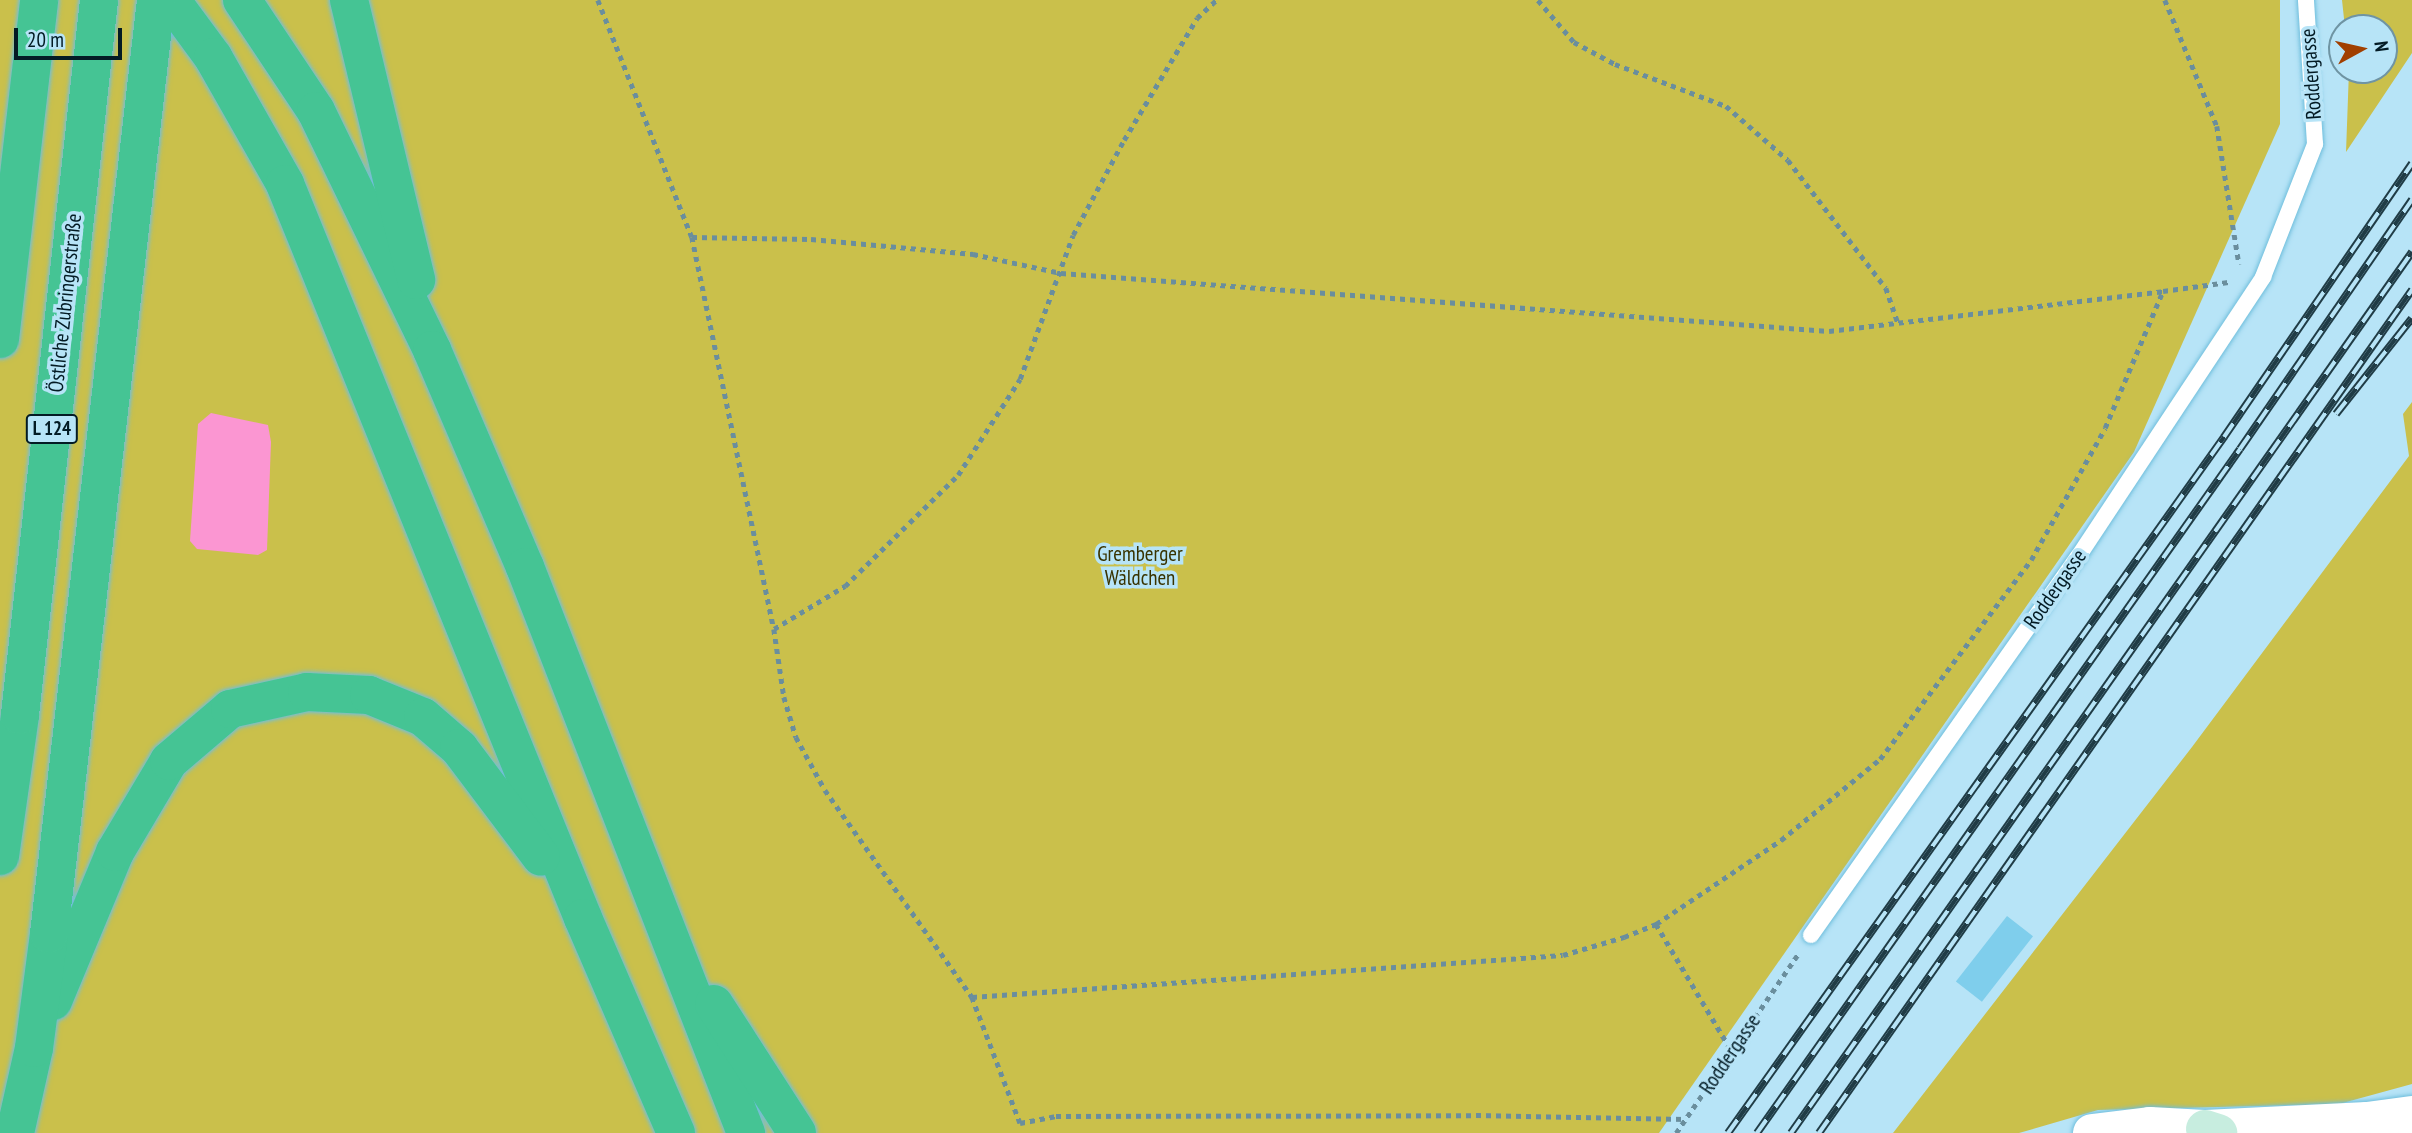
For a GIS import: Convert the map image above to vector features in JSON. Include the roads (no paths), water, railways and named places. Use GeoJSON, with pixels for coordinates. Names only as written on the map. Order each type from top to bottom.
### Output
{"type":"FeatureCollection","features":[{"type":"Feature","properties":{"kind":"highway"},"geometry":{"type":"LineString","coordinates":[[0,339],[39,0]]}},
{"type":"Feature","properties":{"kind":"highway","name":"Östliche Zubringerstraße"},"geometry":{"type":"LineString","coordinates":[[0,856],[20,715],[99,0]]}},
{"type":"Feature","properties":{"kind":"highway"},"geometry":{"type":"LineString","coordinates":[[15,1133],[34,1048],[146,65],[156,0]]}},
{"type":"Feature","properties":{"kind":"highway"},"geometry":{"type":"LineString","coordinates":[[171,0],[213,57],[285,184],[583,918],[676,1133]]}},
{"type":"Feature","properties":{"kind":"highway"},"geometry":{"type":"LineString","coordinates":[[242,0],[316,111],[432,350],[525,567],[746,1133]]}},
{"type":"Feature","properties":{"kind":"highway"},"geometry":{"type":"LineString","coordinates":[[349,0],[432,350]]}},
{"type":"Feature","properties":{"kind":"highway"},"geometry":{"type":"LineString","coordinates":[[34,1048],[115,852],[169,761],[230,709],[307,692],[319,692],[369,695],[423,717],[459,748],[485,780],[583,918]]}},
{"type":"Feature","properties":{"kind":"highway"},"geometry":{"type":"LineString","coordinates":[[671,937],[797,1133]]}},
{"type":"Feature","properties":{"kind":"street"},"geometry":{"type":"LineString","coordinates":[[2092,1133],[2150,1126],[2211,1131],[2367,1121],[2412,1115]]}},
{"type":"Feature","properties":{"kind":"lane","name":"Roddergasse"},"geometry":{"type":"LineString","coordinates":[[1811,934],[2078,557],[2263,277],[2315,144],[2306,0]]}},
{"type":"Feature","properties":{"kind":"railway"},"geometry":{"type":"LineString","coordinates":[[1728,1133],[2224,437],[2412,163]]}},
{"type":"Feature","properties":{"kind":"railway"},"geometry":{"type":"LineString","coordinates":[[1757,1133],[2240,449],[2412,200]]}},
{"type":"Feature","properties":{"kind":"railway"},"geometry":{"type":"LineString","coordinates":[[1791,1133],[2412,252]]}},
{"type":"Feature","properties":{"kind":"railway"},"geometry":{"type":"LineString","coordinates":[[1819,1133],[2412,290]]}},
{"type":"Feature","properties":{"kind":"railway"},"geometry":{"type":"LineString","coordinates":[[2336,414],[2412,318]]}},
{"type":"Feature","properties":{"kind":"park label","name":"Gremberger Wäldchen"},"geometry":{"type":"Point","coordinates":[1140,566]}}]}
